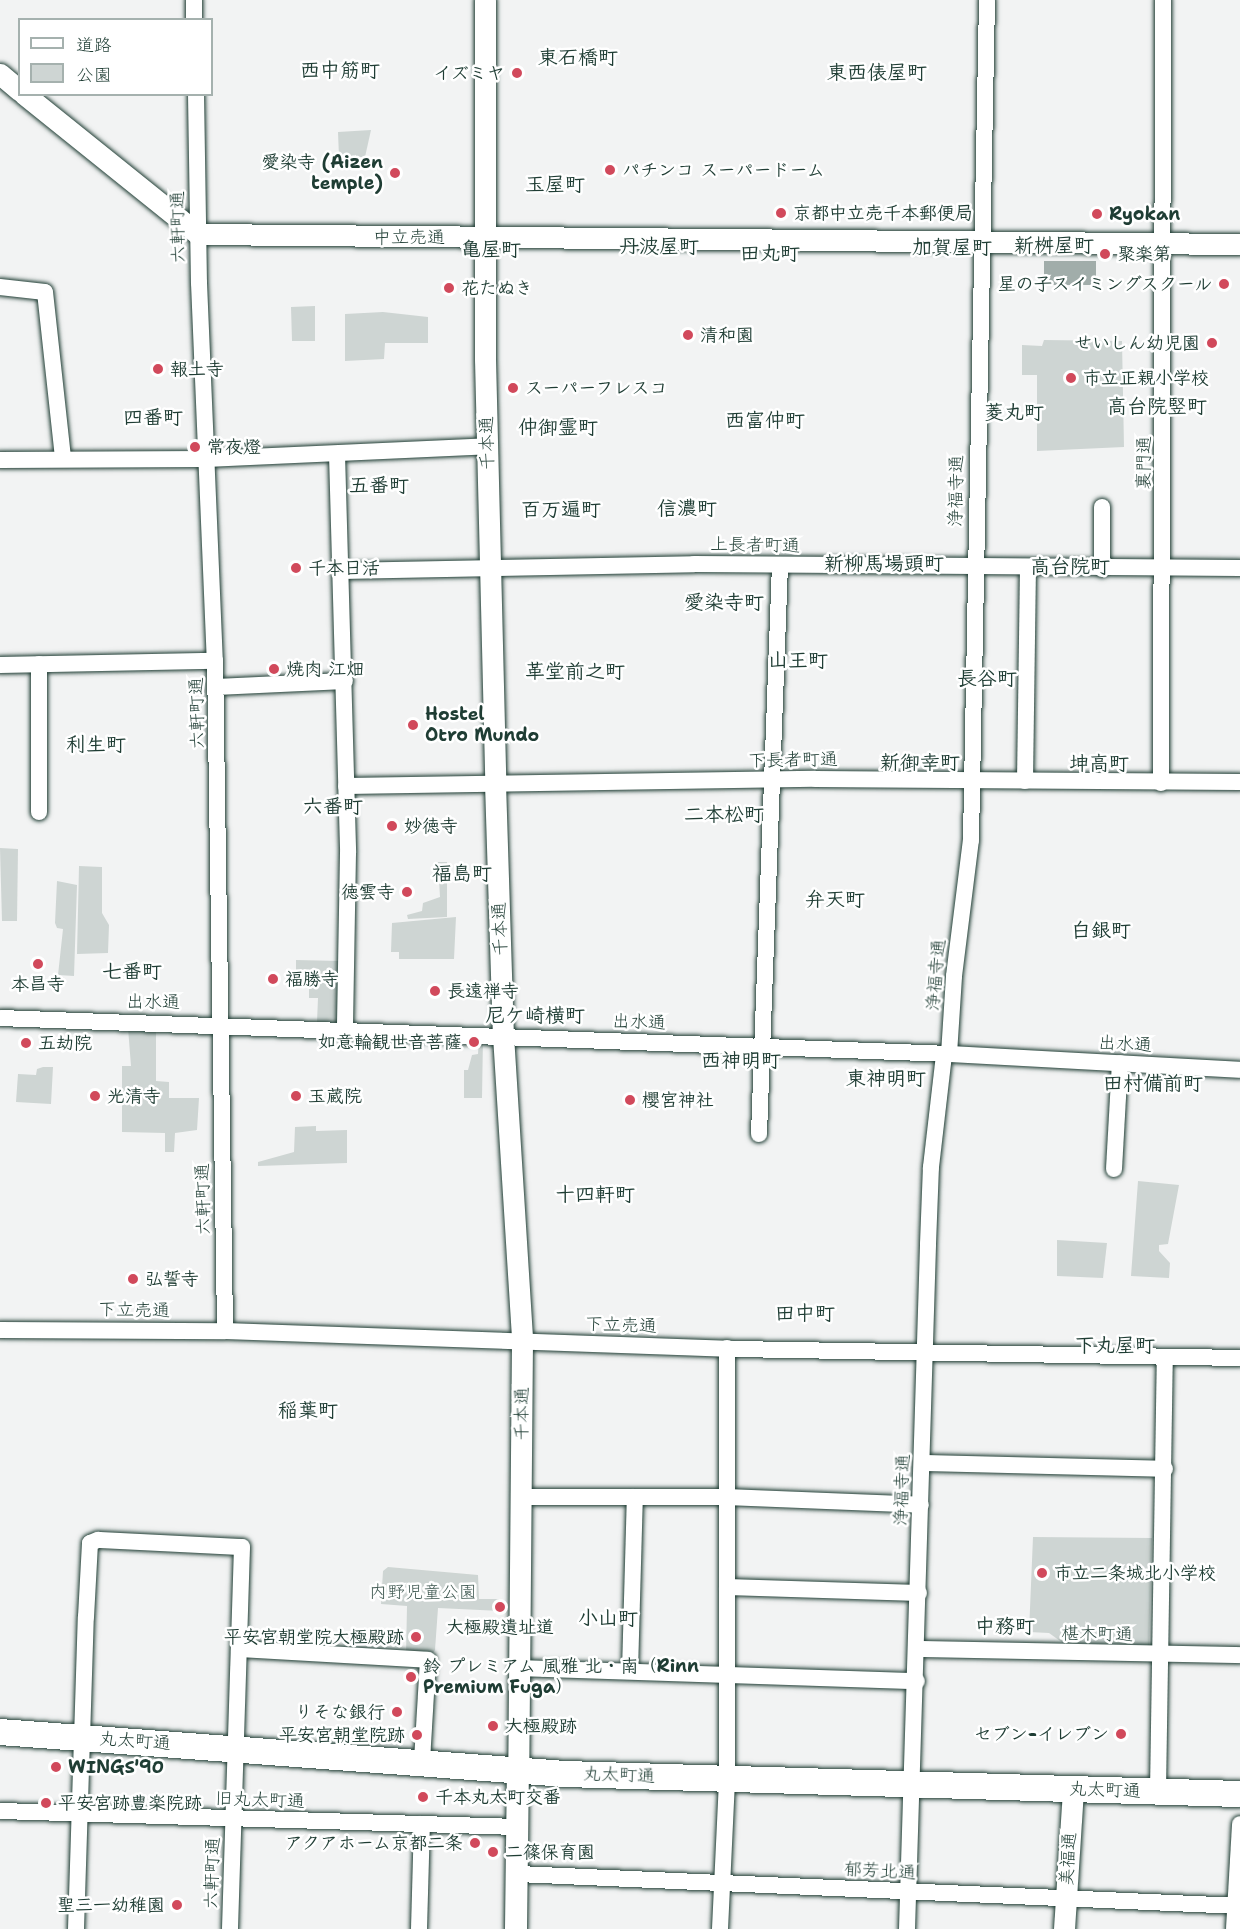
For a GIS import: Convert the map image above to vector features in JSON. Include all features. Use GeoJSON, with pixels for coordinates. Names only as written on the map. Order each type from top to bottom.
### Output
{"type":"FeatureCollection","features":[{"type":"Feature","properties":{"kind":"main road","name":"丸太町通"},"geometry":{"type":"LineString","coordinates":[[0,1732],[422,1761],[518,1770],[727,1779],[1240,1794]]}},
{"type":"Feature","properties":{"kind":"main road","name":"千本通"},"geometry":{"type":"LineString","coordinates":[[516,1929],[518,1770]]}},
{"type":"Feature","properties":{"kind":"street"},"geometry":{"type":"LineString","coordinates":[[194,0],[194,18]]}},
{"type":"Feature","properties":{"kind":"street","name":"千本通"},"geometry":{"type":"LineString","coordinates":[[485,0],[483,237],[489,567],[503,1035],[522,1341],[518,1770]]}},
{"type":"Feature","properties":{"kind":"street","name":"浄福寺通"},"geometry":{"type":"LineString","coordinates":[[907,1929],[917,1682],[924,1353],[931,1167],[947,1054],[971,840],[987,0]]}},
{"type":"Feature","properties":{"kind":"street","name":"裏門通"},"geometry":{"type":"LineString","coordinates":[[1161,783],[1163,0]]}},
{"type":"Feature","properties":{"kind":"street"},"geometry":{"type":"LineString","coordinates":[[0,74],[18,89]]}},
{"type":"Feature","properties":{"kind":"street"},"geometry":{"type":"LineString","coordinates":[[26,96],[198,234]]}},
{"type":"Feature","properties":{"kind":"street","name":"六軒町通"},"geometry":{"type":"LineString","coordinates":[[196,96],[198,234],[216,687],[225,1330]]}},
{"type":"Feature","properties":{"kind":"street","name":"中立売通"},"geometry":{"type":"LineString","coordinates":[[198,234],[1240,244]]}},
{"type":"Feature","properties":{"kind":"street"},"geometry":{"type":"LineString","coordinates":[[0,287],[45,291],[63,458]]}},
{"type":"Feature","properties":{"kind":"street"},"geometry":{"type":"LineString","coordinates":[[0,460],[206,459],[488,446]]}},
{"type":"Feature","properties":{"kind":"street"},"geometry":{"type":"LineString","coordinates":[[337,454],[345,681],[345,1029]]}},
{"type":"Feature","properties":{"kind":"street"},"geometry":{"type":"LineString","coordinates":[[1102,507],[1102,569]]}},
{"type":"Feature","properties":{"kind":"street"},"geometry":{"type":"LineString","coordinates":[[759,1134],[780,565]]}},
{"type":"Feature","properties":{"kind":"street","name":"上長者町通"},"geometry":{"type":"LineString","coordinates":[[341,571],[489,567],[780,565],[1102,569],[1240,568]]}},
{"type":"Feature","properties":{"kind":"street"},"geometry":{"type":"LineString","coordinates":[[1025,781],[1028,568]]}},
{"type":"Feature","properties":{"kind":"street"},"geometry":{"type":"LineString","coordinates":[[0,665],[215,661]]}},
{"type":"Feature","properties":{"kind":"street"},"geometry":{"type":"LineString","coordinates":[[39,664],[39,812]]}},
{"type":"Feature","properties":{"kind":"street"},"geometry":{"type":"LineString","coordinates":[[216,687],[345,681]]}},
{"type":"Feature","properties":{"kind":"street","name":"下長者町通"},"geometry":{"type":"LineString","coordinates":[[346,786],[771,780],[1240,783]]}},
{"type":"Feature","properties":{"kind":"street","name":"出水通"},"geometry":{"type":"LineString","coordinates":[[0,1018],[220,1023],[947,1054],[1240,1070]]}},
{"type":"Feature","properties":{"kind":"street"},"geometry":{"type":"LineString","coordinates":[[1114,1168],[1120,1063]]}},
{"type":"Feature","properties":{"kind":"street","name":"下立売通"},"geometry":{"type":"LineString","coordinates":[[0,1330],[225,1330],[728,1348],[1240,1358]]}},
{"type":"Feature","properties":{"kind":"street"},"geometry":{"type":"LineString","coordinates":[[720,1929],[727,1779],[728,1348]]}},
{"type":"Feature","properties":{"kind":"street"},"geometry":{"type":"LineString","coordinates":[[1158,1791],[1165,1469],[1165,1357]]}},
{"type":"Feature","properties":{"kind":"street"},"geometry":{"type":"LineString","coordinates":[[922,1463],[1165,1469]]}},
{"type":"Feature","properties":{"kind":"street"},"geometry":{"type":"LineString","coordinates":[[522,1497],[726,1497],[921,1505]]}},
{"type":"Feature","properties":{"kind":"street"},"geometry":{"type":"LineString","coordinates":[[630,1671],[635,1497]]}},
{"type":"Feature","properties":{"kind":"street","name":"六軒町通"},"geometry":{"type":"LineString","coordinates":[[84,1737],[90,1543],[242,1547],[230,1929]]}},
{"type":"Feature","properties":{"kind":"street"},"geometry":{"type":"LineString","coordinates":[[727,1587],[919,1593]]}},
{"type":"Feature","properties":{"kind":"street"},"geometry":{"type":"LineString","coordinates":[[239,1649],[428,1660],[422,1761]]}},
{"type":"Feature","properties":{"kind":"street","name":"椹木町通"},"geometry":{"type":"LineString","coordinates":[[917,1649],[1240,1655]]}},
{"type":"Feature","properties":{"kind":"street"},"geometry":{"type":"LineString","coordinates":[[518,1668],[726,1673],[917,1682]]}},
{"type":"Feature","properties":{"kind":"street"},"geometry":{"type":"LineString","coordinates":[[76,1929],[84,1737]]}},
{"type":"Feature","properties":{"kind":"street","name":"美福通"},"geometry":{"type":"LineString","coordinates":[[1064,1929],[1073,1789]]}},
{"type":"Feature","properties":{"kind":"street","name":"旧丸太町通"},"geometry":{"type":"LineString","coordinates":[[0,1811],[519,1827]]}},
{"type":"Feature","properties":{"kind":"street"},"geometry":{"type":"LineString","coordinates":[[419,1929],[422,1824]]}},
{"type":"Feature","properties":{"kind":"street"},"geometry":{"type":"LineString","coordinates":[[1234,1929],[1238,1906],[1240,1824]]}},
{"type":"Feature","properties":{"kind":"street","name":"郁芳北通"},"geometry":{"type":"LineString","coordinates":[[518,1874],[1238,1906]]}},
{"type":"Feature","properties":{"kind":"green space"},"geometry":{"type":"Polygon","coordinates":[[[371,130],[365,157],[339,157],[338,132],[371,130]]]}},
{"type":"Feature","properties":{"kind":"green space"},"geometry":{"type":"Polygon","coordinates":[[[315,306],[315,341],[292,341],[291,307],[315,306]]]}},
{"type":"Feature","properties":{"kind":"green space"},"geometry":{"type":"Polygon","coordinates":[[[383,312],[428,317],[428,343],[385,343],[384,359],[345,361],[345,314],[383,312]]]}},
{"type":"Feature","properties":{"kind":"green space"},"geometry":{"type":"Polygon","coordinates":[[[1044,340],[1122,341],[1124,447],[1037,451],[1037,375],[1022,375],[1022,345],[1042,346],[1044,340]]]}},
{"type":"Feature","properties":{"kind":"green space"},"geometry":{"type":"Polygon","coordinates":[[[0,848],[18,849],[17,921],[2,921],[0,848]]]}},
{"type":"Feature","properties":{"kind":"green space"},"geometry":{"type":"Polygon","coordinates":[[[438,862],[447,862],[447,917],[408,919],[407,915],[422,911],[423,903],[440,897],[438,862]]]}},
{"type":"Feature","properties":{"kind":"green space"},"geometry":{"type":"Polygon","coordinates":[[[79,866],[102,867],[102,913],[109,925],[108,953],[77,954],[79,866]]]}},
{"type":"Feature","properties":{"kind":"green space"},"geometry":{"type":"Polygon","coordinates":[[[57,881],[77,885],[74,976],[58,975],[63,929],[57,928],[55,923],[57,881]]]}},
{"type":"Feature","properties":{"kind":"green space"},"geometry":{"type":"Polygon","coordinates":[[[456,917],[454,959],[399,959],[399,952],[391,952],[392,923],[456,917]]]}},
{"type":"Feature","properties":{"kind":"green space"},"geometry":{"type":"Polygon","coordinates":[[[296,960],[340,961],[338,1022],[317,1022],[318,998],[309,998],[309,971],[296,971],[296,960]]]}},
{"type":"Feature","properties":{"kind":"green space"},"geometry":{"type":"Polygon","coordinates":[[[128,1028],[156,1028],[156,1081],[169,1082],[169,1098],[199,1098],[197,1130],[175,1133],[174,1152],[165,1152],[165,1133],[122,1132],[122,1066],[131,1066],[128,1028]]]}},
{"type":"Feature","properties":{"kind":"green space"},"geometry":{"type":"Polygon","coordinates":[[[479,1038],[483,1038],[482,1098],[464,1098],[464,1070],[468,1070],[472,1055],[478,1054],[479,1038]]]}},
{"type":"Feature","properties":{"kind":"green space"},"geometry":{"type":"Polygon","coordinates":[[[53,1067],[51,1104],[16,1102],[18,1074],[36,1075],[37,1069],[53,1067]]]}},
{"type":"Feature","properties":{"kind":"green space"},"geometry":{"type":"Polygon","coordinates":[[[316,1126],[316,1131],[347,1130],[347,1163],[258,1166],[258,1162],[294,1152],[295,1127],[316,1126]]]}},
{"type":"Feature","properties":{"kind":"green space"},"geometry":{"type":"Polygon","coordinates":[[[1138,1181],[1179,1185],[1168,1244],[1159,1245],[1159,1251],[1170,1263],[1169,1278],[1131,1276],[1138,1181]]]}},
{"type":"Feature","properties":{"kind":"green space"},"geometry":{"type":"Polygon","coordinates":[[[1057,1240],[1107,1243],[1103,1278],[1057,1276],[1057,1240]]]}},
{"type":"Feature","properties":{"kind":"green space"},"geometry":{"type":"Polygon","coordinates":[[[1033,1537],[1152,1538],[1149,1645],[1063,1643],[1049,1633],[1029,1632],[1033,1537]]]}},
{"type":"Feature","properties":{"kind":"green space","name":"内野児童公園"},"geometry":{"type":"Polygon","coordinates":[[[388,1567],[478,1575],[479,1599],[501,1599],[501,1611],[438,1608],[435,1650],[430,1657],[406,1655],[407,1606],[381,1604],[383,1571],[388,1567]]]}},
{"type":"Feature","properties":{"kind":"shaded area"},"geometry":{"type":"Polygon","coordinates":[[[1044,261],[1096,261],[1096,285],[1044,285],[1044,261]]]}},
{"type":"Feature","properties":{"kind":"place","name":"イズミヤ"},"geometry":{"type":"Point","coordinates":[517,73]}},
{"type":"Feature","properties":{"kind":"place","name":"パチンコ スーパードーム"},"geometry":{"type":"Point","coordinates":[610,170]}},
{"type":"Feature","properties":{"kind":"place","name":"愛染寺 (Aizen temple)"},"geometry":{"type":"Point","coordinates":[395,173]}},
{"type":"Feature","properties":{"kind":"place","name":"京都中立売千本郵便局"},"geometry":{"type":"Point","coordinates":[781,213]}},
{"type":"Feature","properties":{"kind":"place","name":"Ryokan"},"geometry":{"type":"Point","coordinates":[1097,214]}},
{"type":"Feature","properties":{"kind":"place","name":"聚楽第"},"geometry":{"type":"Point","coordinates":[1105,254]}},
{"type":"Feature","properties":{"kind":"place","name":"星の子スイミングスクール"},"geometry":{"type":"Point","coordinates":[1224,284]}},
{"type":"Feature","properties":{"kind":"place","name":"花たぬき"},"geometry":{"type":"Point","coordinates":[449,288]}},
{"type":"Feature","properties":{"kind":"place","name":"清和園"},"geometry":{"type":"Point","coordinates":[688,335]}},
{"type":"Feature","properties":{"kind":"place","name":"せいしん幼児園"},"geometry":{"type":"Point","coordinates":[1212,343]}},
{"type":"Feature","properties":{"kind":"place","name":"報土寺"},"geometry":{"type":"Point","coordinates":[158,369]}},
{"type":"Feature","properties":{"kind":"place","name":"市立正親小学校"},"geometry":{"type":"Point","coordinates":[1071,378]}},
{"type":"Feature","properties":{"kind":"place","name":"スーパーフレスコ"},"geometry":{"type":"Point","coordinates":[513,388]}},
{"type":"Feature","properties":{"kind":"place","name":"常夜燈"},"geometry":{"type":"Point","coordinates":[195,447]}},
{"type":"Feature","properties":{"kind":"place","name":"千本日活"},"geometry":{"type":"Point","coordinates":[296,568]}},
{"type":"Feature","properties":{"kind":"place","name":"焼肉 江畑"},"geometry":{"type":"Point","coordinates":[274,669]}},
{"type":"Feature","properties":{"kind":"place","name":"Hostel Otro Mundo"},"geometry":{"type":"Point","coordinates":[413,725]}},
{"type":"Feature","properties":{"kind":"place","name":"妙徳寺"},"geometry":{"type":"Point","coordinates":[392,826]}},
{"type":"Feature","properties":{"kind":"place","name":"徳雲寺"},"geometry":{"type":"Point","coordinates":[407,892]}},
{"type":"Feature","properties":{"kind":"place","name":"本昌寺"},"geometry":{"type":"Point","coordinates":[38,964]}},
{"type":"Feature","properties":{"kind":"place","name":"福勝寺"},"geometry":{"type":"Point","coordinates":[273,979]}},
{"type":"Feature","properties":{"kind":"place","name":"長遠禅寺"},"geometry":{"type":"Point","coordinates":[435,991]}},
{"type":"Feature","properties":{"kind":"place","name":"如意輪観世音菩薩"},"geometry":{"type":"Point","coordinates":[474,1042]}},
{"type":"Feature","properties":{"kind":"place","name":"五劫院"},"geometry":{"type":"Point","coordinates":[26,1043]}},
{"type":"Feature","properties":{"kind":"place","name":"光清寺"},"geometry":{"type":"Point","coordinates":[95,1096]}},
{"type":"Feature","properties":{"kind":"place","name":"玉蔵院"},"geometry":{"type":"Point","coordinates":[296,1096]}},
{"type":"Feature","properties":{"kind":"place","name":"櫻宮神社"},"geometry":{"type":"Point","coordinates":[630,1100]}},
{"type":"Feature","properties":{"kind":"place","name":"弘誓寺"},"geometry":{"type":"Point","coordinates":[133,1279]}},
{"type":"Feature","properties":{"kind":"place","name":"市立二条城北小学校"},"geometry":{"type":"Point","coordinates":[1042,1573]}},
{"type":"Feature","properties":{"kind":"place","name":"大極殿遺址道"},"geometry":{"type":"Point","coordinates":[500,1607]}},
{"type":"Feature","properties":{"kind":"place","name":"平安宮朝堂院大極殿跡"},"geometry":{"type":"Point","coordinates":[416,1637]}},
{"type":"Feature","properties":{"kind":"place","name":"鈴 プレミアム 風雅 北・南（Rinn Premium Fuga）"},"geometry":{"type":"Point","coordinates":[411,1677]}},
{"type":"Feature","properties":{"kind":"place","name":"りそな銀行"},"geometry":{"type":"Point","coordinates":[397,1712]}},
{"type":"Feature","properties":{"kind":"place","name":"大極殿跡"},"geometry":{"type":"Point","coordinates":[493,1726]}},
{"type":"Feature","properties":{"kind":"place","name":"セブン-イレブン"},"geometry":{"type":"Point","coordinates":[1121,1734]}},
{"type":"Feature","properties":{"kind":"place","name":"平安宮朝堂院跡"},"geometry":{"type":"Point","coordinates":[417,1735]}},
{"type":"Feature","properties":{"kind":"place","name":"WINGS'90"},"geometry":{"type":"Point","coordinates":[56,1767]}},
{"type":"Feature","properties":{"kind":"place","name":"千本丸太町交番"},"geometry":{"type":"Point","coordinates":[423,1797]}},
{"type":"Feature","properties":{"kind":"place","name":"平安宮跡豊楽院跡"},"geometry":{"type":"Point","coordinates":[46,1803]}},
{"type":"Feature","properties":{"kind":"place","name":"アクアホーム京都二条"},"geometry":{"type":"Point","coordinates":[475,1843]}},
{"type":"Feature","properties":{"kind":"place","name":"二篠保育園"},"geometry":{"type":"Point","coordinates":[493,1852]}},
{"type":"Feature","properties":{"kind":"place","name":"聖三一幼稚園"},"geometry":{"type":"Point","coordinates":[177,1905]}},
{"type":"Feature","properties":{"kind":"district","name":"東石橋町"},"geometry":{"type":"Point","coordinates":[578,57]}},
{"type":"Feature","properties":{"kind":"district","name":"西中筋町"},"geometry":{"type":"Point","coordinates":[340,70]}},
{"type":"Feature","properties":{"kind":"district","name":"東西俵屋町"},"geometry":{"type":"Point","coordinates":[877,72]}},
{"type":"Feature","properties":{"kind":"district","name":"玉屋町"},"geometry":{"type":"Point","coordinates":[555,184]}},
{"type":"Feature","properties":{"kind":"district","name":"新桝屋町"},"geometry":{"type":"Point","coordinates":[1054,245]}},
{"type":"Feature","properties":{"kind":"district","name":"丹波屋町"},"geometry":{"type":"Point","coordinates":[659,246]}},
{"type":"Feature","properties":{"kind":"district","name":"加賀屋町"},"geometry":{"type":"Point","coordinates":[952,247]}},
{"type":"Feature","properties":{"kind":"district","name":"亀屋町"},"geometry":{"type":"Point","coordinates":[491,249]}},
{"type":"Feature","properties":{"kind":"district","name":"田丸町"},"geometry":{"type":"Point","coordinates":[770,253]}},
{"type":"Feature","properties":{"kind":"district","name":"高台院竪町"},"geometry":{"type":"Point","coordinates":[1157,406]}},
{"type":"Feature","properties":{"kind":"district","name":"菱丸町"},"geometry":{"type":"Point","coordinates":[1014,412]}},
{"type":"Feature","properties":{"kind":"district","name":"四番町"},"geometry":{"type":"Point","coordinates":[153,417]}},
{"type":"Feature","properties":{"kind":"district","name":"西富仲町"},"geometry":{"type":"Point","coordinates":[765,420]}},
{"type":"Feature","properties":{"kind":"district","name":"仲御霊町"},"geometry":{"type":"Point","coordinates":[558,427]}},
{"type":"Feature","properties":{"kind":"district","name":"五番町"},"geometry":{"type":"Point","coordinates":[379,485]}},
{"type":"Feature","properties":{"kind":"district","name":"信濃町"},"geometry":{"type":"Point","coordinates":[687,508]}},
{"type":"Feature","properties":{"kind":"district","name":"百万遍町"},"geometry":{"type":"Point","coordinates":[561,509]}},
{"type":"Feature","properties":{"kind":"district","name":"新柳馬場頭町"},"geometry":{"type":"Point","coordinates":[884,563]}},
{"type":"Feature","properties":{"kind":"district","name":"高台院町"},"geometry":{"type":"Point","coordinates":[1070,566]}},
{"type":"Feature","properties":{"kind":"district","name":"愛染寺町"},"geometry":{"type":"Point","coordinates":[724,602]}},
{"type":"Feature","properties":{"kind":"district","name":"山王町"},"geometry":{"type":"Point","coordinates":[798,660]}},
{"type":"Feature","properties":{"kind":"district","name":"革堂前之町"},"geometry":{"type":"Point","coordinates":[575,671]}},
{"type":"Feature","properties":{"kind":"district","name":"長谷町"},"geometry":{"type":"Point","coordinates":[987,678]}},
{"type":"Feature","properties":{"kind":"district","name":"利生町"},"geometry":{"type":"Point","coordinates":[96,744]}},
{"type":"Feature","properties":{"kind":"district","name":"新御幸町"},"geometry":{"type":"Point","coordinates":[920,762]}},
{"type":"Feature","properties":{"kind":"district","name":"坤高町"},"geometry":{"type":"Point","coordinates":[1099,763]}},
{"type":"Feature","properties":{"kind":"district","name":"六番町"},"geometry":{"type":"Point","coordinates":[333,806]}},
{"type":"Feature","properties":{"kind":"district","name":"二本松町"},"geometry":{"type":"Point","coordinates":[724,814]}},
{"type":"Feature","properties":{"kind":"district","name":"福島町"},"geometry":{"type":"Point","coordinates":[462,873]}},
{"type":"Feature","properties":{"kind":"district","name":"弁天町"},"geometry":{"type":"Point","coordinates":[835,899]}},
{"type":"Feature","properties":{"kind":"district","name":"白銀町"},"geometry":{"type":"Point","coordinates":[1101,930]}},
{"type":"Feature","properties":{"kind":"district","name":"七番町"},"geometry":{"type":"Point","coordinates":[132,971]}},
{"type":"Feature","properties":{"kind":"district","name":"尼ケ崎横町"},"geometry":{"type":"Point","coordinates":[535,1015]}},
{"type":"Feature","properties":{"kind":"district","name":"西神明町"},"geometry":{"type":"Point","coordinates":[741,1060]}},
{"type":"Feature","properties":{"kind":"district","name":"東神明町"},"geometry":{"type":"Point","coordinates":[886,1078]}},
{"type":"Feature","properties":{"kind":"district","name":"田村備前町"},"geometry":{"type":"Point","coordinates":[1153,1083]}},
{"type":"Feature","properties":{"kind":"district","name":"十四軒町"},"geometry":{"type":"Point","coordinates":[595,1194]}},
{"type":"Feature","properties":{"kind":"district","name":"田中町"},"geometry":{"type":"Point","coordinates":[805,1313]}},
{"type":"Feature","properties":{"kind":"district","name":"下丸屋町"},"geometry":{"type":"Point","coordinates":[1115,1345]}},
{"type":"Feature","properties":{"kind":"district","name":"稲葉町"},"geometry":{"type":"Point","coordinates":[308,1410]}},
{"type":"Feature","properties":{"kind":"district","name":"小山町"},"geometry":{"type":"Point","coordinates":[608,1618]}},
{"type":"Feature","properties":{"kind":"district","name":"中務町"},"geometry":{"type":"Point","coordinates":[1005,1626]}}]}
